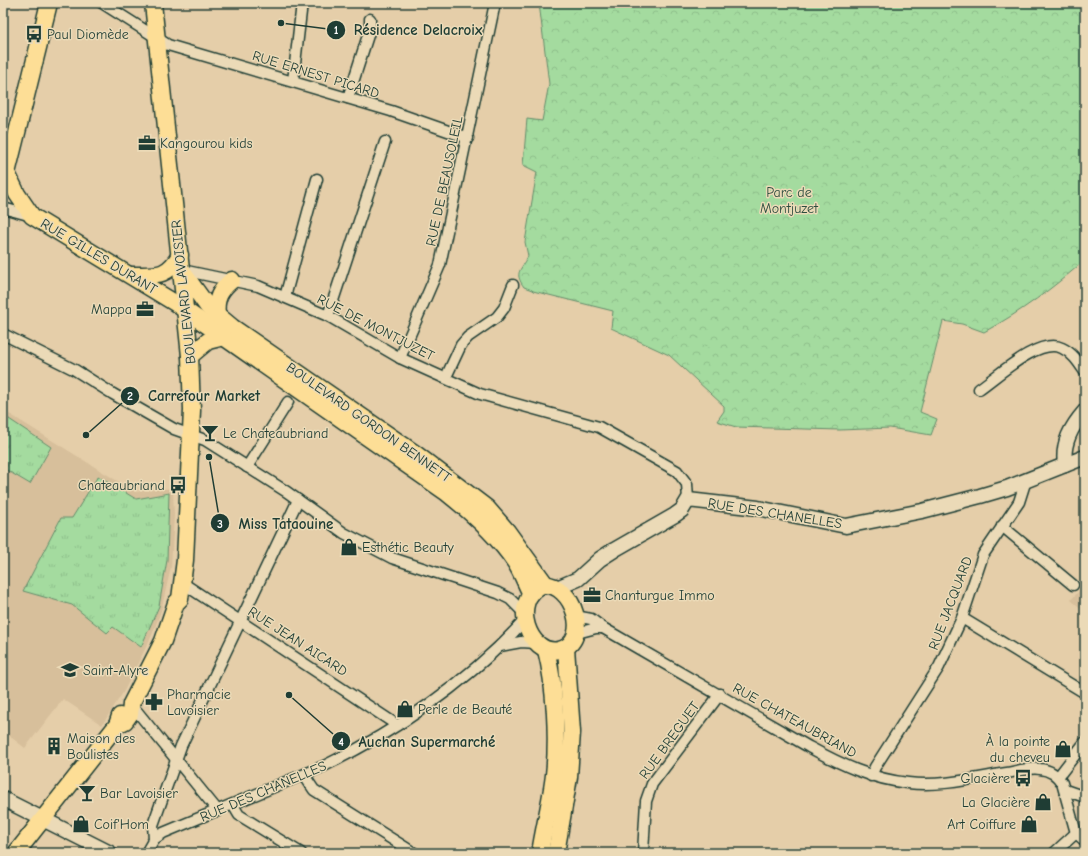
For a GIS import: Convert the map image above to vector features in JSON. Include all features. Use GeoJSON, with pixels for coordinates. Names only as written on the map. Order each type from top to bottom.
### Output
{"type":"FeatureCollection","features":[{"type":"Feature","properties":{"kind":"main road"},"geometry":{"type":"LineString","coordinates":[[7,172],[49,3]]}},
{"type":"Feature","properties":{"kind":"main road","name":"BOULEVARD LAVOISIER"},"geometry":{"type":"LineString","coordinates":[[16,853],[117,725],[123,709],[131,704],[157,656],[176,603],[180,599],[182,592],[192,393],[186,310],[153,3]]}},
{"type":"Feature","properties":{"kind":"main road","name":"RUE GILLES DURANT"},"geometry":{"type":"LineString","coordinates":[[7,172],[17,194],[32,216],[131,275],[186,310]]}},
{"type":"Feature","properties":{"kind":"main road"},"geometry":{"type":"LineString","coordinates":[[131,275],[161,274],[181,262]]}},
{"type":"Feature","properties":{"kind":"main road","name":"BOULEVARD GORDON BENNETT"},"geometry":{"type":"LineString","coordinates":[[181,262],[208,306],[217,315],[416,454],[487,508],[508,531],[551,586]]}},
{"type":"Feature","properties":{"kind":"main road"},"geometry":{"type":"LineString","coordinates":[[217,315],[216,302],[219,294],[232,280]]}},
{"type":"Feature","properties":{"kind":"main road","name":"BOULEVARD GORDON BENNETT"},"geometry":{"type":"LineString","coordinates":[[186,310],[409,465],[464,507],[496,539],[515,562],[527,606]]}},
{"type":"Feature","properties":{"kind":"main road"},"geometry":{"type":"LineString","coordinates":[[190,356],[208,341],[224,336]]}},
{"type":"Feature","properties":{"kind":"main road"},"geometry":{"type":"LineString","coordinates":[[540,853],[554,774],[555,732],[550,664],[542,646],[527,606],[551,586],[573,610],[576,633],[572,642],[566,648],[555,651],[542,646]]}},
{"type":"Feature","properties":{"kind":"main road"},"geometry":{"type":"LineString","coordinates":[[556,853],[569,777],[572,732],[566,648]]}},
{"type":"Feature","properties":{"kind":"street","name":"RUE ERNEST PICARD"},"geometry":{"type":"LineString","coordinates":[[102,3],[168,45],[348,98],[468,138]]}},
{"type":"Feature","properties":{"kind":"street"},"geometry":{"type":"LineString","coordinates":[[293,81],[302,3]]}},
{"type":"Feature","properties":{"kind":"street","name":"RUE DE BEAUSOLEIL"},"geometry":{"type":"LineString","coordinates":[[400,358],[440,265],[468,138],[495,3]]}},
{"type":"Feature","properties":{"kind":"street"},"geometry":{"type":"LineString","coordinates":[[348,98],[370,29],[370,19]]}},
{"type":"Feature","properties":{"kind":"street"},"geometry":{"type":"LineString","coordinates":[[328,316],[385,142]]}},
{"type":"Feature","properties":{"kind":"street"},"geometry":{"type":"LineString","coordinates":[[3,188],[7,172]]}},
{"type":"Feature","properties":{"kind":"street"},"geometry":{"type":"LineString","coordinates":[[285,298],[317,179]]}},
{"type":"Feature","properties":{"kind":"street","name":"RUE GILLES DURANT"},"geometry":{"type":"LineString","coordinates":[[3,208],[32,216]]}},
{"type":"Feature","properties":{"kind":"street","name":"RUE DE MONTJUZET"},"geometry":{"type":"LineString","coordinates":[[181,262],[232,280],[258,286],[328,316],[400,358],[446,377],[480,394],[588,423],[610,432],[677,471],[687,484],[688,500]]}},
{"type":"Feature","properties":{"kind":"street"},"geometry":{"type":"LineString","coordinates":[[446,377],[461,345],[468,337],[482,329],[497,317],[504,308],[513,284]]}},
{"type":"Feature","properties":{"kind":"street"},"geometry":{"type":"LineString","coordinates":[[3,334],[76,370],[130,405],[174,429],[204,440],[298,500],[344,533],[392,558],[481,586],[527,606]]}},
{"type":"Feature","properties":{"kind":"street"},"geometry":{"type":"LineString","coordinates":[[979,389],[1029,353],[1044,346],[1061,347],[1073,356],[1085,372]]}},
{"type":"Feature","properties":{"kind":"street"},"geometry":{"type":"LineString","coordinates":[[247,467],[288,402]]}},
{"type":"Feature","properties":{"kind":"street"},"geometry":{"type":"LineString","coordinates":[[1065,465],[1065,449],[1069,432],[1085,411]]}},
{"type":"Feature","properties":{"kind":"street","name":"RUE DES CHANELLES"},"geometry":{"type":"LineString","coordinates":[[551,586],[578,579],[600,559],[679,512],[686,506],[688,500],[758,508],[846,526],[922,511],[980,496],[1007,488],[1085,457]]}},
{"type":"Feature","properties":{"kind":"street","name":"RUE JACQUARD"},"geometry":{"type":"LineString","coordinates":[[871,776],[875,767],[939,668],[962,618],[983,556],[1019,502],[1026,480]]}},
{"type":"Feature","properties":{"kind":"street"},"geometry":{"type":"LineString","coordinates":[[146,853],[154,839],[153,825],[176,759],[298,500]]}},
{"type":"Feature","properties":{"kind":"street"},"geometry":{"type":"LineString","coordinates":[[1002,526],[1073,585]]}},
{"type":"Feature","properties":{"kind":"street"},"geometry":{"type":"LineString","coordinates":[[573,610],[578,579]]}},
{"type":"Feature","properties":{"kind":"street","name":"RUE JEAN AICARD"},"geometry":{"type":"LineString","coordinates":[[182,582],[397,725]]}},
{"type":"Feature","properties":{"kind":"street"},"geometry":{"type":"LineString","coordinates":[[510,599],[527,606]]}},
{"type":"Feature","properties":{"kind":"street","name":"RUE DES CHANELLES"},"geometry":{"type":"LineString","coordinates":[[154,839],[164,833],[304,775],[343,756],[397,725],[453,685],[500,646],[527,606]]}},
{"type":"Feature","properties":{"kind":"street","name":"RUE CHATEAUBRIAND"},"geometry":{"type":"LineString","coordinates":[[573,610],[591,619],[603,628],[836,762],[871,776],[920,784],[980,777],[1036,768],[1048,770],[1058,776]]}},
{"type":"Feature","properties":{"kind":"street"},"geometry":{"type":"LineString","coordinates":[[962,618],[1085,693]]}},
{"type":"Feature","properties":{"kind":"street"},"geometry":{"type":"LineString","coordinates":[[576,633],[596,628],[603,628]]}},
{"type":"Feature","properties":{"kind":"street"},"geometry":{"type":"LineString","coordinates":[[500,646],[515,643],[542,646]]}},
{"type":"Feature","properties":{"kind":"street","name":"RUE BREGUET"},"geometry":{"type":"LineString","coordinates":[[643,853],[646,801],[652,784],[720,694]]}},
{"type":"Feature","properties":{"kind":"street"},"geometry":{"type":"LineString","coordinates":[[131,704],[218,810]]}},
{"type":"Feature","properties":{"kind":"street"},"geometry":{"type":"LineString","coordinates":[[1085,742],[1058,776],[1065,790],[1076,833],[1085,842]]}},
{"type":"Feature","properties":{"kind":"street"},"geometry":{"type":"LineString","coordinates":[[304,775],[314,790],[414,853]]}},
{"type":"Feature","properties":{"kind":"street"},"geometry":{"type":"LineString","coordinates":[[1065,790],[1085,797]]}},
{"type":"Feature","properties":{"kind":"street"},"geometry":{"type":"LineString","coordinates":[[3,799],[110,853]]}},
{"type":"Feature","properties":{"kind":"street"},"geometry":{"type":"LineString","coordinates":[[233,805],[239,815],[302,853]]}},
{"type":"Feature","properties":{"kind":"street"},"geometry":{"type":"LineString","coordinates":[[1054,853],[1076,833]]}},
{"type":"Feature","properties":{"kind":"shaded area"},"geometry":{"type":"Polygon","coordinates":[[[3,410],[135,492],[173,488],[174,516],[171,567],[161,611],[152,635],[124,691],[102,725],[63,699],[25,748],[3,731],[3,410]]]}},
{"type":"Feature","properties":{"kind":"shaded area"},"geometry":{"type":"Polygon","coordinates":[[[1085,584],[1085,612],[1071,600],[1085,584]]]}},
{"type":"Feature","properties":{"kind":"green space","name":"Parc de Montjuzet"},"geometry":{"type":"Polygon","coordinates":[[[539,3],[1085,3],[1085,260],[1036,299],[984,332],[962,324],[943,321],[920,412],[937,419],[931,435],[890,428],[840,430],[736,427],[717,421],[724,411],[724,406],[669,355],[611,328],[613,311],[533,291],[524,287],[519,278],[520,271],[528,256],[525,242],[537,172],[523,165],[527,119],[542,121],[549,84],[539,3]]]}},
{"type":"Feature","properties":{"kind":"green space"},"geometry":{"type":"Polygon","coordinates":[[[3,415],[51,447],[30,484],[3,468],[3,415]]]}},
{"type":"Feature","properties":{"kind":"green space"},"geometry":{"type":"Polygon","coordinates":[[[98,476],[136,499],[169,493],[167,560],[159,606],[141,647],[113,627],[107,633],[72,605],[23,591],[61,518],[72,518],[98,476]]]}},
{"type":"Feature","properties":{"kind":"place","name":"Résidence Delacroix"},"geometry":{"type":"Point","coordinates":[281,23]}},
{"type":"Feature","properties":{"kind":"place","name":"Paul Diomède"},"geometry":{"type":"Point","coordinates":[34,34]}},
{"type":"Feature","properties":{"kind":"place","name":"Kangourou kids"},"geometry":{"type":"Point","coordinates":[147,143]}},
{"type":"Feature","properties":{"kind":"place","name":"Mappa"},"geometry":{"type":"Point","coordinates":[145,309]}},
{"type":"Feature","properties":{"kind":"place","name":"Le Chateaubriand"},"geometry":{"type":"Point","coordinates":[210,433]}},
{"type":"Feature","properties":{"kind":"place","name":"Carrefour Market"},"geometry":{"type":"Point","coordinates":[86,435]}},
{"type":"Feature","properties":{"kind":"place","name":"Miss Tataouine"},"geometry":{"type":"Point","coordinates":[209,457]}},
{"type":"Feature","properties":{"kind":"place","name":"Chateaubriand"},"geometry":{"type":"Point","coordinates":[178,485]}},
{"type":"Feature","properties":{"kind":"place","name":"Esthétic Beauty"},"geometry":{"type":"Point","coordinates":[349,547]}},
{"type":"Feature","properties":{"kind":"place","name":"Chanturgue Immo"},"geometry":{"type":"Point","coordinates":[592,595]}},
{"type":"Feature","properties":{"kind":"place","name":"Saint-Alyre"},"geometry":{"type":"Point","coordinates":[70,670]}},
{"type":"Feature","properties":{"kind":"place","name":"Auchan Supermarché"},"geometry":{"type":"Point","coordinates":[289,695]}},
{"type":"Feature","properties":{"kind":"place","name":"Pharmacie Lavoisier"},"geometry":{"type":"Point","coordinates":[154,702]}},
{"type":"Feature","properties":{"kind":"place","name":"Perle de Beauté"},"geometry":{"type":"Point","coordinates":[405,709]}},
{"type":"Feature","properties":{"kind":"place","name":"Maison des Boulistes"},"geometry":{"type":"Point","coordinates":[54,746]}},
{"type":"Feature","properties":{"kind":"place","name":"À la pointe du cheveu"},"geometry":{"type":"Point","coordinates":[1063,749]}},
{"type":"Feature","properties":{"kind":"place","name":"Glacière"},"geometry":{"type":"Point","coordinates":[1023,778]}},
{"type":"Feature","properties":{"kind":"place","name":"Bar Lavoisier"},"geometry":{"type":"Point","coordinates":[87,793]}},
{"type":"Feature","properties":{"kind":"place","name":"La Glacière"},"geometry":{"type":"Point","coordinates":[1043,802]}},
{"type":"Feature","properties":{"kind":"place","name":"Coif'Hom"},"geometry":{"type":"Point","coordinates":[81,824]}},
{"type":"Feature","properties":{"kind":"place","name":"Art Coiffure"},"geometry":{"type":"Point","coordinates":[1029,824]}}]}
